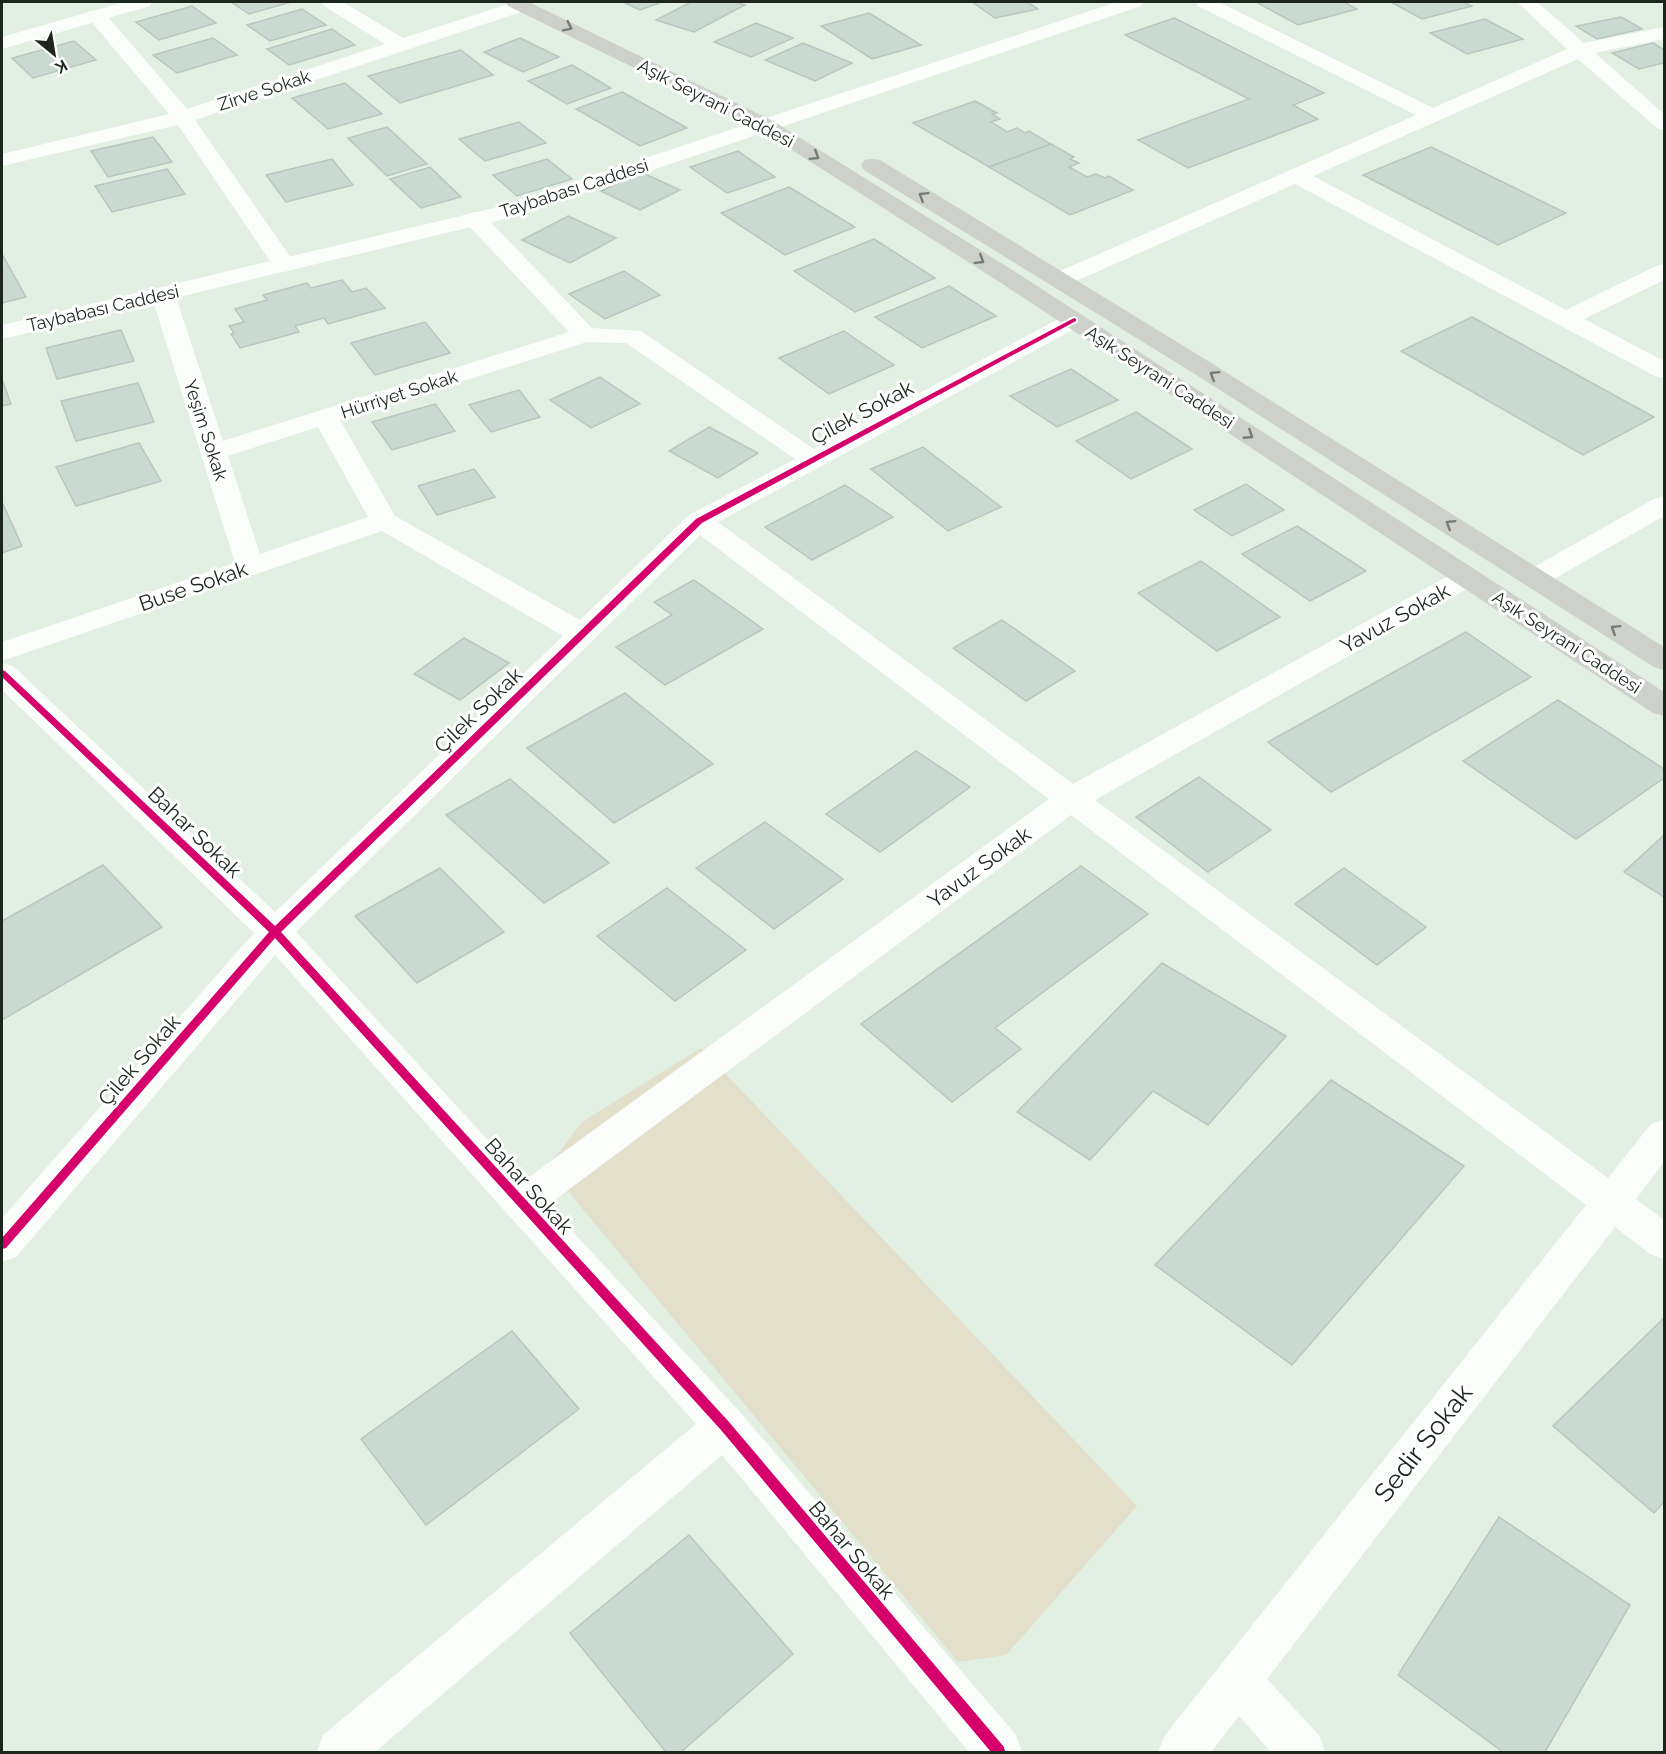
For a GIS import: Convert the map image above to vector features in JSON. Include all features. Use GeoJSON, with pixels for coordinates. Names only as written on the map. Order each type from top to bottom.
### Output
{"type":"FeatureCollection","features":[{"type":"Feature","properties":{"kind":"main road"},"geometry":{"type":"LineString","coordinates":[[560,2],[794,117],[1059,280],[1665,660]]}},
{"type":"Feature","properties":{"kind":"main road","name":"Aşık Seyrani Caddesi"},"geometry":{"type":"LineString","coordinates":[[519,3],[766,125],[1074,320],[1665,706]]}},
{"type":"Feature","properties":{"kind":"street"},"geometry":{"type":"LineString","coordinates":[[2,43],[143,2]]}},
{"type":"Feature","properties":{"kind":"street"},"geometry":{"type":"LineString","coordinates":[[331,2],[401,45]]}},
{"type":"Feature","properties":{"kind":"street","name":"Taybabası Caddesi"},"geometry":{"type":"LineString","coordinates":[[2,332],[501,213],[1134,2]]}},
{"type":"Feature","properties":{"kind":"street"},"geometry":{"type":"LineString","coordinates":[[1205,2],[1432,116]]}},
{"type":"Feature","properties":{"kind":"street"},"geometry":{"type":"LineString","coordinates":[[1526,2],[1665,124]]}},
{"type":"Feature","properties":{"kind":"street","name":"Zirve Sokak"},"geometry":{"type":"LineString","coordinates":[[2,160],[183,117],[401,45],[519,3]]}},
{"type":"Feature","properties":{"kind":"street"},"geometry":{"type":"LineString","coordinates":[[96,15],[183,117],[284,265]]}},
{"type":"Feature","properties":{"kind":"street"},"geometry":{"type":"LineString","coordinates":[[1059,280],[1581,50],[1665,33]]}},
{"type":"Feature","properties":{"kind":"street"},"geometry":{"type":"LineString","coordinates":[[1296,176],[1665,371]]}},
{"type":"Feature","properties":{"kind":"street"},"geometry":{"type":"LineString","coordinates":[[475,219],[585,335]]}},
{"type":"Feature","properties":{"kind":"street"},"geometry":{"type":"LineString","coordinates":[[1566,319],[1665,271]]}},
{"type":"Feature","properties":{"kind":"street","name":"Yeşim Sokak"},"geometry":{"type":"LineString","coordinates":[[163,294],[250,567]]}},
{"type":"Feature","properties":{"kind":"street","name":"Çilek Sokak"},"geometry":{"type":"LineString","coordinates":[[2,1245],[275,932],[699,521],[1074,320]]}},
{"type":"Feature","properties":{"kind":"street","name":"Hürriyet Sokak"},"geometry":{"type":"LineString","coordinates":[[213,452],[585,335],[632,336],[812,459]]}},
{"type":"Feature","properties":{"kind":"street"},"geometry":{"type":"LineString","coordinates":[[325,417],[384,521],[582,634]]}},
{"type":"Feature","properties":{"kind":"street"},"geometry":{"type":"LineString","coordinates":[[1535,578],[1665,505]]}},
{"type":"Feature","properties":{"kind":"street","name":"Buse Sokak"},"geometry":{"type":"LineString","coordinates":[[2,652],[384,521]]}},
{"type":"Feature","properties":{"kind":"street"},"geometry":{"type":"LineString","coordinates":[[699,521],[1611,1204],[1665,1242]]}},
{"type":"Feature","properties":{"kind":"street","name":"Yavuz Sokak"},"geometry":{"type":"LineString","coordinates":[[521,1204],[1071,799],[1467,577]]}},
{"type":"Feature","properties":{"kind":"street","name":"Bahar Sokak"},"geometry":{"type":"LineString","coordinates":[[2,673],[275,932],[725,1426],[999,1752]]}},
{"type":"Feature","properties":{"kind":"street","name":"Sedir Sokak"},"geometry":{"type":"LineString","coordinates":[[1182,1752],[1665,1135]]}},
{"type":"Feature","properties":{"kind":"street"},"geometry":{"type":"LineString","coordinates":[[340,1752],[725,1426]]}},
{"type":"Feature","properties":{"kind":"street"},"geometry":{"type":"LineString","coordinates":[[1238,1681],[1302,1752]]}},
{"type":"Feature","properties":{"kind":"shaded area"},"geometry":{"type":"Polygon","coordinates":[[[701,1048],[1137,1506],[1006,1655],[958,1662],[548,1167],[582,1122],[701,1048]]]}},
{"type":"Feature","properties":{"kind":"building"},"geometry":{"type":"Polygon","coordinates":[[[231,2],[291,2],[249,14],[231,2]]]}},
{"type":"Feature","properties":{"kind":"building"},"geometry":{"type":"Polygon","coordinates":[[[623,2],[662,2],[640,10],[623,2]]]}},
{"type":"Feature","properties":{"kind":"building"},"geometry":{"type":"Polygon","coordinates":[[[691,2],[735,2],[745,5],[694,32],[656,20],[691,2]]]}},
{"type":"Feature","properties":{"kind":"building"},"geometry":{"type":"Polygon","coordinates":[[[972,2],[1027,2],[1038,9],[995,18],[972,2]]]}},
{"type":"Feature","properties":{"kind":"building"},"geometry":{"type":"Polygon","coordinates":[[[1256,2],[1344,2],[1357,9],[1298,25],[1256,2]]]}},
{"type":"Feature","properties":{"kind":"building"},"geometry":{"type":"Polygon","coordinates":[[[1391,2],[1463,2],[1472,6],[1422,19],[1391,2]]]}},
{"type":"Feature","properties":{"kind":"building"},"geometry":{"type":"Polygon","coordinates":[[[192,6],[216,23],[159,40],[136,22],[192,6]]]}},
{"type":"Feature","properties":{"kind":"building"},"geometry":{"type":"Polygon","coordinates":[[[302,9],[326,25],[270,41],[247,25],[302,9]]]}},
{"type":"Feature","properties":{"kind":"building"},"geometry":{"type":"Polygon","coordinates":[[[869,13],[921,45],[872,59],[821,26],[869,13]]]}},
{"type":"Feature","properties":{"kind":"building"},"geometry":{"type":"Polygon","coordinates":[[[1621,17],[1642,29],[1597,39],[1576,26],[1621,17]]]}},
{"type":"Feature","properties":{"kind":"building"},"geometry":{"type":"Polygon","coordinates":[[[1174,18],[1324,93],[1293,105],[1318,119],[1188,168],[1138,140],[1249,99],[1125,35],[1174,18]]]}},
{"type":"Feature","properties":{"kind":"building"},"geometry":{"type":"Polygon","coordinates":[[[1485,19],[1523,39],[1467,54],[1430,33],[1485,19]]]}},
{"type":"Feature","properties":{"kind":"building"},"geometry":{"type":"Polygon","coordinates":[[[756,23],[793,38],[751,57],[714,42],[756,23]]]}},
{"type":"Feature","properties":{"kind":"building"},"geometry":{"type":"Polygon","coordinates":[[[332,29],[355,45],[289,65],[267,49],[332,29]]]}},
{"type":"Feature","properties":{"kind":"building"},"geometry":{"type":"Polygon","coordinates":[[[213,38],[237,55],[177,73],[153,55],[213,38]]]}},
{"type":"Feature","properties":{"kind":"building"},"geometry":{"type":"Polygon","coordinates":[[[520,38],[559,57],[523,72],[484,52],[520,38]]]}},
{"type":"Feature","properties":{"kind":"building"},"geometry":{"type":"Polygon","coordinates":[[[74,41],[96,60],[33,78],[12,58],[74,41]]]}},
{"type":"Feature","properties":{"kind":"building"},"geometry":{"type":"Polygon","coordinates":[[[803,43],[852,63],[815,81],[765,60],[803,43]]]}},
{"type":"Feature","properties":{"kind":"building"},"geometry":{"type":"Polygon","coordinates":[[[1653,43],[1664,50],[1664,63],[1639,69],[1612,53],[1653,43]]]}},
{"type":"Feature","properties":{"kind":"building"},"geometry":{"type":"Polygon","coordinates":[[[461,50],[493,75],[400,103],[368,76],[461,50]]]}},
{"type":"Feature","properties":{"kind":"building"},"geometry":{"type":"Polygon","coordinates":[[[572,65],[611,88],[567,104],[528,81],[572,65]]]}},
{"type":"Feature","properties":{"kind":"building"},"geometry":{"type":"Polygon","coordinates":[[[345,83],[382,114],[328,129],[292,98],[345,83]]]}},
{"type":"Feature","properties":{"kind":"building"},"geometry":{"type":"Polygon","coordinates":[[[622,92],[687,128],[640,146],[576,109],[622,92]]]}},
{"type":"Feature","properties":{"kind":"building"},"geometry":{"type":"Polygon","coordinates":[[[975,101],[997,113],[992,114],[1000,119],[991,122],[1007,132],[1017,128],[1025,133],[1029,131],[1051,144],[989,167],[913,123],[975,101]]]}},
{"type":"Feature","properties":{"kind":"building"},"geometry":{"type":"Polygon","coordinates":[[[519,122],[546,143],[485,161],[459,139],[519,122]]]}},
{"type":"Feature","properties":{"kind":"building"},"geometry":{"type":"Polygon","coordinates":[[[387,127],[427,164],[387,176],[348,138],[387,127]]]}},
{"type":"Feature","properties":{"kind":"building"},"geometry":{"type":"Polygon","coordinates":[[[153,137],[172,162],[108,177],[91,151],[153,137]]]}},
{"type":"Feature","properties":{"kind":"building"},"geometry":{"type":"Polygon","coordinates":[[[1051,144],[1074,157],[1070,159],[1079,163],[1069,167],[1087,177],[1096,174],[1105,178],[1109,176],[1133,190],[1070,215],[989,167],[1051,144]]]}},
{"type":"Feature","properties":{"kind":"building"},"geometry":{"type":"Polygon","coordinates":[[[1431,147],[1566,213],[1498,245],[1363,175],[1431,147]]]}},
{"type":"Feature","properties":{"kind":"building"},"geometry":{"type":"Polygon","coordinates":[[[738,151],[775,177],[727,193],[690,167],[738,151]]]}},
{"type":"Feature","properties":{"kind":"building"},"geometry":{"type":"Polygon","coordinates":[[[332,159],[353,185],[286,202],[266,175],[332,159]]]}},
{"type":"Feature","properties":{"kind":"building"},"geometry":{"type":"Polygon","coordinates":[[[547,159],[572,179],[517,196],[493,175],[547,159]]]}},
{"type":"Feature","properties":{"kind":"building"},"geometry":{"type":"Polygon","coordinates":[[[430,167],[461,197],[421,208],[390,179],[430,167]]]}},
{"type":"Feature","properties":{"kind":"building"},"geometry":{"type":"Polygon","coordinates":[[[167,169],[185,194],[112,212],[95,186],[167,169]]]}},
{"type":"Feature","properties":{"kind":"building"},"geometry":{"type":"Polygon","coordinates":[[[641,172],[680,190],[640,210],[601,191],[641,172]]]}},
{"type":"Feature","properties":{"kind":"building"},"geometry":{"type":"Polygon","coordinates":[[[789,187],[855,227],[785,255],[721,213],[789,187]]]}},
{"type":"Feature","properties":{"kind":"building"},"geometry":{"type":"Polygon","coordinates":[[[568,216],[616,238],[570,263],[522,240],[568,216]]]}},
{"type":"Feature","properties":{"kind":"building"},"geometry":{"type":"Polygon","coordinates":[[[874,239],[935,278],[855,312],[794,271],[874,239]]]}},
{"type":"Feature","properties":{"kind":"building"},"geometry":{"type":"Polygon","coordinates":[[[2,254],[26,297],[2,303],[2,254]]]}},
{"type":"Feature","properties":{"kind":"building"},"geometry":{"type":"Polygon","coordinates":[[[624,271],[660,295],[605,319],[569,294],[624,271]]]}},
{"type":"Feature","properties":{"kind":"building"},"geometry":{"type":"Polygon","coordinates":[[[342,280],[352,292],[366,288],[385,308],[328,324],[324,318],[295,326],[299,332],[240,348],[231,334],[234,333],[229,326],[244,322],[235,309],[267,300],[263,295],[307,283],[311,288],[342,280]]]}},
{"type":"Feature","properties":{"kind":"building"},"geometry":{"type":"Polygon","coordinates":[[[949,286],[996,316],[922,348],[875,317],[949,286]]]}},
{"type":"Feature","properties":{"kind":"building"},"geometry":{"type":"Polygon","coordinates":[[[1472,317],[1654,417],[1583,455],[1401,351],[1472,317]]]}},
{"type":"Feature","properties":{"kind":"building"},"geometry":{"type":"Polygon","coordinates":[[[425,322],[450,353],[375,375],[351,343],[425,322]]]}},
{"type":"Feature","properties":{"kind":"building"},"geometry":{"type":"Polygon","coordinates":[[[121,330],[134,361],[57,379],[46,348],[121,330]]]}},
{"type":"Feature","properties":{"kind":"building"},"geometry":{"type":"Polygon","coordinates":[[[844,331],[894,365],[829,394],[779,358],[844,331]]]}},
{"type":"Feature","properties":{"kind":"building"},"geometry":{"type":"Polygon","coordinates":[[[1071,369],[1118,400],[1057,427],[1010,396],[1071,369]]]}},
{"type":"Feature","properties":{"kind":"building"},"geometry":{"type":"Polygon","coordinates":[[[600,377],[640,404],[591,428],[550,400],[600,377]]]}},
{"type":"Feature","properties":{"kind":"building"},"geometry":{"type":"Polygon","coordinates":[[[2,379],[11,404],[2,406],[2,379]]]}},
{"type":"Feature","properties":{"kind":"building"},"geometry":{"type":"Polygon","coordinates":[[[138,383],[154,422],[76,441],[61,401],[138,383]]]}},
{"type":"Feature","properties":{"kind":"building"},"geometry":{"type":"Polygon","coordinates":[[[519,390],[540,417],[491,432],[469,405],[519,390]]]}},
{"type":"Feature","properties":{"kind":"building"},"geometry":{"type":"Polygon","coordinates":[[[435,404],[455,431],[392,450],[372,422],[435,404]]]}},
{"type":"Feature","properties":{"kind":"building"},"geometry":{"type":"Polygon","coordinates":[[[1136,412],[1192,449],[1131,479],[1076,441],[1136,412]]]}},
{"type":"Feature","properties":{"kind":"building"},"geometry":{"type":"Polygon","coordinates":[[[709,427],[758,453],[718,478],[669,451],[709,427]]]}},
{"type":"Feature","properties":{"kind":"building"},"geometry":{"type":"Polygon","coordinates":[[[139,443],[161,481],[76,506],[56,467],[139,443]]]}},
{"type":"Feature","properties":{"kind":"building"},"geometry":{"type":"Polygon","coordinates":[[[923,447],[1001,507],[948,531],[871,469],[923,447]]]}},
{"type":"Feature","properties":{"kind":"building"},"geometry":{"type":"Polygon","coordinates":[[[474,469],[495,497],[437,515],[418,486],[474,469]]]}},
{"type":"Feature","properties":{"kind":"building"},"geometry":{"type":"Polygon","coordinates":[[[1246,484],[1284,510],[1232,536],[1194,510],[1246,484]]]}},
{"type":"Feature","properties":{"kind":"building"},"geometry":{"type":"Polygon","coordinates":[[[845,485],[893,517],[812,560],[765,527],[845,485]]]}},
{"type":"Feature","properties":{"kind":"building"},"geometry":{"type":"Polygon","coordinates":[[[2,502],[22,546],[2,553],[2,502]]]}},
{"type":"Feature","properties":{"kind":"building"},"geometry":{"type":"Polygon","coordinates":[[[1297,526],[1366,571],[1310,601],[1242,554],[1297,526]]]}},
{"type":"Feature","properties":{"kind":"building"},"geometry":{"type":"Polygon","coordinates":[[[1201,561],[1280,617],[1217,651],[1138,593],[1201,561]]]}},
{"type":"Feature","properties":{"kind":"building"},"geometry":{"type":"Polygon","coordinates":[[[694,580],[763,629],[665,685],[616,647],[672,615],[654,602],[694,580]]]}},
{"type":"Feature","properties":{"kind":"building"},"geometry":{"type":"Polygon","coordinates":[[[1002,620],[1075,671],[1026,701],[953,648],[1002,620]]]}},
{"type":"Feature","properties":{"kind":"building"},"geometry":{"type":"Polygon","coordinates":[[[1466,632],[1531,677],[1331,792],[1268,742],[1466,632]]]}},
{"type":"Feature","properties":{"kind":"building"},"geometry":{"type":"Polygon","coordinates":[[[464,638],[509,663],[460,700],[414,674],[464,638]]]}},
{"type":"Feature","properties":{"kind":"building"},"geometry":{"type":"Polygon","coordinates":[[[625,693],[713,764],[614,823],[527,748],[625,693]]]}},
{"type":"Feature","properties":{"kind":"building"},"geometry":{"type":"Polygon","coordinates":[[[1558,700],[1664,769],[1664,778],[1576,839],[1463,761],[1558,700]]]}},
{"type":"Feature","properties":{"kind":"building"},"geometry":{"type":"Polygon","coordinates":[[[916,751],[970,787],[880,852],[826,814],[916,751]]]}},
{"type":"Feature","properties":{"kind":"building"},"geometry":{"type":"Polygon","coordinates":[[[1199,777],[1271,830],[1208,872],[1136,817],[1199,777]]]}},
{"type":"Feature","properties":{"kind":"building"},"geometry":{"type":"Polygon","coordinates":[[[510,779],[609,863],[544,903],[446,815],[510,779]]]}},
{"type":"Feature","properties":{"kind":"building"},"geometry":{"type":"Polygon","coordinates":[[[765,822],[843,879],[774,929],[696,868],[765,822]]]}},
{"type":"Feature","properties":{"kind":"building"},"geometry":{"type":"Polygon","coordinates":[[[1664,835],[1664,897],[1624,872],[1664,835]]]}},
{"type":"Feature","properties":{"kind":"building"},"geometry":{"type":"Polygon","coordinates":[[[103,865],[162,927],[2,1020],[2,921],[103,865]]]}},
{"type":"Feature","properties":{"kind":"building"},"geometry":{"type":"Polygon","coordinates":[[[1081,866],[1148,914],[995,1028],[1021,1049],[952,1102],[861,1024],[1081,866]]]}},
{"type":"Feature","properties":{"kind":"building"},"geometry":{"type":"Polygon","coordinates":[[[440,868],[504,932],[417,983],[355,916],[440,868]]]}},
{"type":"Feature","properties":{"kind":"building"},"geometry":{"type":"Polygon","coordinates":[[[1344,868],[1426,927],[1377,965],[1295,904],[1344,868]]]}},
{"type":"Feature","properties":{"kind":"building"},"geometry":{"type":"Polygon","coordinates":[[[667,888],[746,950],[675,1001],[597,936],[667,888]]]}},
{"type":"Feature","properties":{"kind":"building"},"geometry":{"type":"Polygon","coordinates":[[[1162,963],[1286,1036],[1208,1125],[1153,1091],[1090,1160],[1017,1112],[1162,963]]]}},
{"type":"Feature","properties":{"kind":"building"},"geometry":{"type":"Polygon","coordinates":[[[1331,1080],[1464,1166],[1292,1365],[1155,1265],[1331,1080]]]}},
{"type":"Feature","properties":{"kind":"building"},"geometry":{"type":"Polygon","coordinates":[[[1664,1318],[1664,1502],[1654,1513],[1553,1426],[1664,1318]]]}},
{"type":"Feature","properties":{"kind":"building"},"geometry":{"type":"Polygon","coordinates":[[[512,1331],[579,1409],[426,1525],[361,1439],[512,1331]]]}},
{"type":"Feature","properties":{"kind":"building"},"geometry":{"type":"Polygon","coordinates":[[[1499,1517],[1630,1605],[1545,1752],[1503,1752],[1398,1675],[1499,1517]]]}},
{"type":"Feature","properties":{"kind":"building"},"geometry":{"type":"Polygon","coordinates":[[[689,1535],[793,1654],[681,1752],[666,1752],[570,1633],[689,1535]]]}},
{"type":"Feature","properties":{"kind":"cycle path"},"geometry":{"type":"LineString","coordinates":[[2,1245],[275,932],[699,521],[1074,320]]}},
{"type":"Feature","properties":{"kind":"cycle path"},"geometry":{"type":"LineString","coordinates":[[2,673],[275,932],[725,1426],[999,1752]]}}]}
